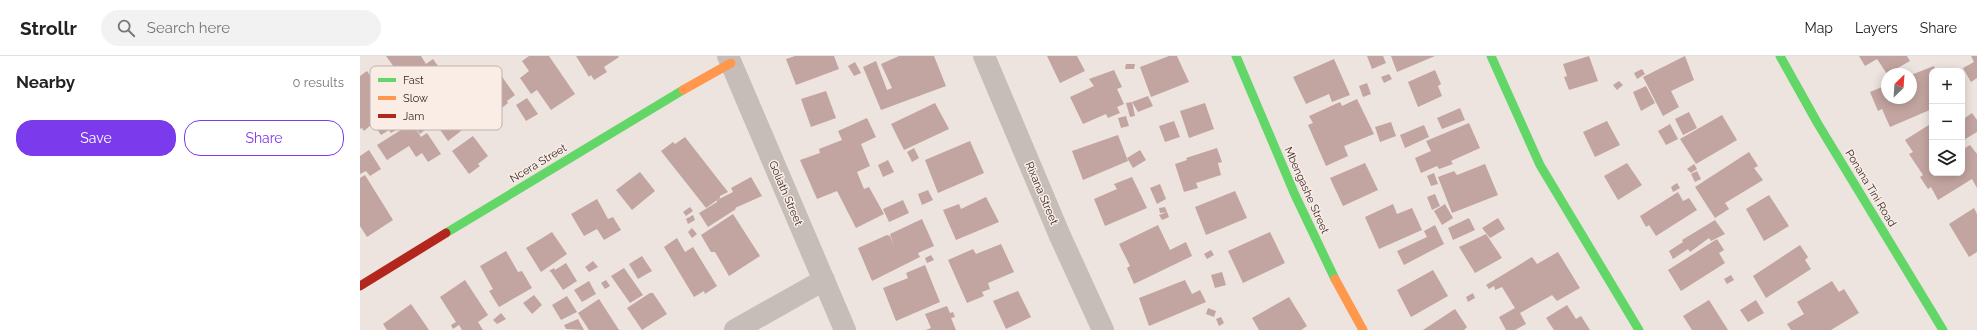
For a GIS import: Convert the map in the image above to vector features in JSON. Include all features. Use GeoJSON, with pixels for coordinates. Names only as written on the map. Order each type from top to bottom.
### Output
{"type":"FeatureCollection","features":[{"type":"Feature","properties":{"kind":"street","name":"Rixana Street"},"geometry":{"type":"LineString","coordinates":[[984,56],[1060,236],[1103,330]]}},
{"type":"Feature","properties":{"kind":"street","name":"Mbengashe Street"},"geometry":{"type":"LineString","coordinates":[[1236,56],[1302,211],[1342,294],[1363,330]]}},
{"type":"Feature","properties":{"kind":"street"},"geometry":{"type":"LineString","coordinates":[[1491,56],[1540,165],[1569,216],[1639,330]]}},
{"type":"Feature","properties":{"kind":"street","name":"Ponana Tini Road"},"geometry":{"type":"LineString","coordinates":[[1780,56],[1818,124],[1943,330]]}},
{"type":"Feature","properties":{"kind":"street","name":"Goliath Street"},"geometry":{"type":"LineString","coordinates":[[729,60],[846,330]]}},
{"type":"Feature","properties":{"kind":"street","name":"Ncera Street"},"geometry":{"type":"LineString","coordinates":[[360,286],[729,60]]}},
{"type":"Feature","properties":{"kind":"street"},"geometry":{"type":"LineString","coordinates":[[735,330],[824,280]]}},
{"type":"Feature","properties":{"kind":"building"},"geometry":{"type":"Polygon","coordinates":[[[386,56],[421,56],[426,64],[433,59],[438,66],[393,66],[386,56]]]}},
{"type":"Feature","properties":{"kind":"building"},"geometry":{"type":"Polygon","coordinates":[[[529,56],[549,56],[575,94],[551,110],[537,90],[531,94],[520,78],[529,71],[522,61],[529,56]]]}},
{"type":"Feature","properties":{"kind":"building"},"geometry":{"type":"Polygon","coordinates":[[[576,56],[619,57],[604,67],[607,72],[594,80],[591,75],[589,77],[576,56]]]}},
{"type":"Feature","properties":{"kind":"building"},"geometry":{"type":"Polygon","coordinates":[[[795,56],[834,56],[839,69],[796,85],[786,59],[795,56]]]}},
{"type":"Feature","properties":{"kind":"building"},"geometry":{"type":"Polygon","coordinates":[[[899,56],[934,56],[946,86],[881,110],[863,67],[876,61],[887,90],[892,88],[881,64],[899,56]]]}},
{"type":"Feature","properties":{"kind":"building"},"geometry":{"type":"Polygon","coordinates":[[[1047,56],[1077,56],[1085,71],[1060,83],[1047,56]]]}},
{"type":"Feature","properties":{"kind":"building"},"geometry":{"type":"Polygon","coordinates":[[[1169,56],[1177,56],[1189,82],[1151,97],[1140,67],[1169,56]]]}},
{"type":"Feature","properties":{"kind":"building"},"geometry":{"type":"Polygon","coordinates":[[[1367,56],[1383,56],[1386,63],[1372,69],[1367,56]]]}},
{"type":"Feature","properties":{"kind":"building"},"geometry":{"type":"Polygon","coordinates":[[[1391,56],[1435,56],[1397,72],[1391,56]]]}},
{"type":"Feature","properties":{"kind":"building"},"geometry":{"type":"Polygon","coordinates":[[[1589,56],[1598,81],[1569,90],[1564,77],[1567,76],[1563,64],[1589,56]]]}},
{"type":"Feature","properties":{"kind":"building"},"geometry":{"type":"Polygon","coordinates":[[[1685,56],[1694,80],[1671,91],[1679,107],[1663,116],[1643,77],[1685,56]]]}},
{"type":"Feature","properties":{"kind":"building"},"geometry":{"type":"Polygon","coordinates":[[[1859,56],[1907,56],[1910,61],[1898,68],[1883,68],[1877,59],[1865,66],[1859,56]]]}},
{"type":"Feature","properties":{"kind":"building"},"geometry":{"type":"Polygon","coordinates":[[[1971,56],[1977,56],[1977,78],[1971,82],[1965,72],[1965,68],[1963,68],[1974,62],[1971,56]]]}},
{"type":"Feature","properties":{"kind":"building"},"geometry":{"type":"Polygon","coordinates":[[[1334,59],[1350,95],[1332,102],[1329,94],[1306,104],[1293,77],[1334,59]]]}},
{"type":"Feature","properties":{"kind":"building"},"geometry":{"type":"Polygon","coordinates":[[[855,62],[861,73],[854,76],[848,66],[855,62]]]}},
{"type":"Feature","properties":{"kind":"building"},"geometry":{"type":"Polygon","coordinates":[[[1126,64],[1135,64],[1134,69],[1125,69],[1126,64]]]}},
{"type":"Feature","properties":{"kind":"building"},"geometry":{"type":"Polygon","coordinates":[[[1934,66],[1935,68],[1929,68],[1929,110],[1890,127],[1882,109],[1878,111],[1870,92],[1881,87],[1881,104],[1917,104],[1917,73],[1934,66]]]}},
{"type":"Feature","properties":{"kind":"building"},"geometry":{"type":"Polygon","coordinates":[[[1642,69],[1645,74],[1637,79],[1634,73],[1642,69]]]}},
{"type":"Feature","properties":{"kind":"building"},"geometry":{"type":"Polygon","coordinates":[[[1114,70],[1122,87],[1117,89],[1124,104],[1117,107],[1120,113],[1108,118],[1106,114],[1083,124],[1070,97],[1094,86],[1089,79],[1114,70]]]}},
{"type":"Feature","properties":{"kind":"building"},"geometry":{"type":"Polygon","coordinates":[[[1435,70],[1441,84],[1438,86],[1442,96],[1418,107],[1408,82],[1435,70]]]}},
{"type":"Feature","properties":{"kind":"building"},"geometry":{"type":"Polygon","coordinates":[[[367,71],[370,75],[370,126],[364,131],[362,128],[360,129],[360,76],[367,71]]]}},
{"type":"Feature","properties":{"kind":"building"},"geometry":{"type":"Polygon","coordinates":[[[1389,74],[1392,79],[1384,83],[1381,77],[1389,74]]]}},
{"type":"Feature","properties":{"kind":"building"},"geometry":{"type":"Polygon","coordinates":[[[502,77],[515,95],[507,101],[508,103],[502,108],[502,77]]]}},
{"type":"Feature","properties":{"kind":"building"},"geometry":{"type":"Polygon","coordinates":[[[1619,81],[1623,85],[1617,90],[1613,85],[1619,81]]]}},
{"type":"Feature","properties":{"kind":"building"},"geometry":{"type":"Polygon","coordinates":[[[1367,83],[1371,94],[1363,97],[1359,86],[1367,83]]]}},
{"type":"Feature","properties":{"kind":"building"},"geometry":{"type":"Polygon","coordinates":[[[1646,86],[1655,103],[1641,111],[1633,92],[1646,86]]]}},
{"type":"Feature","properties":{"kind":"building"},"geometry":{"type":"Polygon","coordinates":[[[826,91],[836,118],[811,127],[801,99],[826,91]]]}},
{"type":"Feature","properties":{"kind":"building"},"geometry":{"type":"Polygon","coordinates":[[[1148,96],[1153,106],[1138,112],[1132,102],[1148,96]]]}},
{"type":"Feature","properties":{"kind":"building"},"geometry":{"type":"Polygon","coordinates":[[[527,98],[538,114],[526,121],[516,105],[527,98]]]}},
{"type":"Feature","properties":{"kind":"building"},"geometry":{"type":"Polygon","coordinates":[[[1357,99],[1374,134],[1344,146],[1348,156],[1326,166],[1308,125],[1313,123],[1309,116],[1340,102],[1342,106],[1357,99]]]}},
{"type":"Feature","properties":{"kind":"building"},"geometry":{"type":"Polygon","coordinates":[[[1132,102],[1135,116],[1130,117],[1126,103],[1132,102]]]}},
{"type":"Feature","properties":{"kind":"building"},"geometry":{"type":"Polygon","coordinates":[[[935,103],[949,129],[904,150],[891,124],[935,103]]]}},
{"type":"Feature","properties":{"kind":"building"},"geometry":{"type":"Polygon","coordinates":[[[1205,103],[1214,129],[1189,138],[1180,111],[1205,103]]]}},
{"type":"Feature","properties":{"kind":"building"},"geometry":{"type":"Polygon","coordinates":[[[1460,108],[1465,120],[1442,129],[1437,118],[1460,108]]]}},
{"type":"Feature","properties":{"kind":"building"},"geometry":{"type":"Polygon","coordinates":[[[1689,112],[1697,128],[1683,135],[1675,119],[1689,112]]]}},
{"type":"Feature","properties":{"kind":"building"},"geometry":{"type":"Polygon","coordinates":[[[1972,113],[1977,120],[1977,132],[1965,139],[1965,118],[1972,113]]]}},
{"type":"Feature","properties":{"kind":"building"},"geometry":{"type":"Polygon","coordinates":[[[1722,115],[1737,140],[1696,164],[1680,139],[1722,115]]]}},
{"type":"Feature","properties":{"kind":"building"},"geometry":{"type":"Polygon","coordinates":[[[1126,116],[1129,126],[1121,128],[1118,118],[1126,116]]]}},
{"type":"Feature","properties":{"kind":"building"},"geometry":{"type":"Polygon","coordinates":[[[867,118],[876,137],[861,144],[870,166],[857,172],[864,189],[869,187],[884,214],[856,228],[837,191],[817,199],[800,160],[820,153],[819,149],[842,140],[838,131],[867,118]]]}},
{"type":"Feature","properties":{"kind":"building"},"geometry":{"type":"Polygon","coordinates":[[[1174,121],[1180,137],[1165,142],[1159,126],[1174,121]]]}},
{"type":"Feature","properties":{"kind":"building"},"geometry":{"type":"Polygon","coordinates":[[[1607,121],[1620,145],[1595,157],[1583,132],[1607,121]]]}},
{"type":"Feature","properties":{"kind":"building"},"geometry":{"type":"Polygon","coordinates":[[[1391,122],[1396,136],[1380,142],[1375,127],[1391,122]]]}},
{"type":"Feature","properties":{"kind":"building"},"geometry":{"type":"Polygon","coordinates":[[[1469,123],[1480,148],[1451,161],[1453,164],[1439,169],[1437,166],[1421,173],[1415,158],[1431,151],[1426,141],[1469,123]]]}},
{"type":"Feature","properties":{"kind":"building"},"geometry":{"type":"Polygon","coordinates":[[[1670,124],[1678,139],[1666,145],[1658,131],[1670,124]]]}},
{"type":"Feature","properties":{"kind":"building"},"geometry":{"type":"Polygon","coordinates":[[[1424,125],[1429,137],[1405,148],[1400,135],[1424,125]]]}},
{"type":"Feature","properties":{"kind":"building"},"geometry":{"type":"Polygon","coordinates":[[[1929,125],[1929,176],[1965,176],[1965,148],[1970,145],[1977,154],[1977,188],[1972,179],[1938,200],[1931,187],[1928,189],[1920,177],[1923,175],[1909,154],[1913,152],[1905,140],[1929,125]]]}},
{"type":"Feature","properties":{"kind":"building"},"geometry":{"type":"Polygon","coordinates":[[[378,130],[389,130],[381,135],[378,130]]]}},
{"type":"Feature","properties":{"kind":"building"},"geometry":{"type":"Polygon","coordinates":[[[389,130],[396,130],[391,133],[389,130]]]}},
{"type":"Feature","properties":{"kind":"building"},"geometry":{"type":"Polygon","coordinates":[[[401,130],[416,130],[421,137],[427,133],[441,154],[428,162],[422,153],[416,157],[409,146],[387,160],[377,145],[401,130]]]}},
{"type":"Feature","properties":{"kind":"building"},"geometry":{"type":"Polygon","coordinates":[[[417,130],[425,130],[420,134],[417,130]]]}},
{"type":"Feature","properties":{"kind":"building"},"geometry":{"type":"Polygon","coordinates":[[[440,130],[460,130],[461,131],[448,141],[440,130]]]}},
{"type":"Feature","properties":{"kind":"building"},"geometry":{"type":"Polygon","coordinates":[[[1118,135],[1128,161],[1083,180],[1072,151],[1118,135]]]}},
{"type":"Feature","properties":{"kind":"building"},"geometry":{"type":"Polygon","coordinates":[[[473,136],[488,156],[478,164],[480,166],[469,174],[452,151],[473,136]]]}},
{"type":"Feature","properties":{"kind":"building"},"geometry":{"type":"Polygon","coordinates":[[[685,137],[728,192],[720,196],[720,198],[706,208],[661,151],[673,142],[675,144],[685,137]]]}},
{"type":"Feature","properties":{"kind":"building"},"geometry":{"type":"Polygon","coordinates":[[[970,141],[984,173],[938,193],[925,160],[970,141]]]}},
{"type":"Feature","properties":{"kind":"building"},"geometry":{"type":"Polygon","coordinates":[[[914,148],[919,158],[912,162],[907,152],[914,148]]]}},
{"type":"Feature","properties":{"kind":"building"},"geometry":{"type":"Polygon","coordinates":[[[1217,148],[1222,162],[1218,163],[1221,175],[1196,183],[1198,188],[1184,192],[1175,164],[1187,160],[1186,158],[1217,148]]]}},
{"type":"Feature","properties":{"kind":"building"},"geometry":{"type":"Polygon","coordinates":[[[369,150],[381,169],[370,176],[366,171],[360,174],[360,156],[369,150]]]}},
{"type":"Feature","properties":{"kind":"building"},"geometry":{"type":"Polygon","coordinates":[[[1140,150],[1146,160],[1133,168],[1127,158],[1140,150]]]}},
{"type":"Feature","properties":{"kind":"building"},"geometry":{"type":"Polygon","coordinates":[[[1749,152],[1758,166],[1754,168],[1763,180],[1725,203],[1729,209],[1715,218],[1695,187],[1749,152]]]}},
{"type":"Feature","properties":{"kind":"building"},"geometry":{"type":"Polygon","coordinates":[[[888,160],[894,172],[883,177],[878,165],[888,160]]]}},
{"type":"Feature","properties":{"kind":"building"},"geometry":{"type":"Polygon","coordinates":[[[1365,163],[1378,190],[1343,206],[1330,178],[1365,163]]]}},
{"type":"Feature","properties":{"kind":"building"},"geometry":{"type":"Polygon","coordinates":[[[1627,163],[1642,185],[1618,200],[1604,176],[1627,163]]]}},
{"type":"Feature","properties":{"kind":"building"},"geometry":{"type":"Polygon","coordinates":[[[1485,164],[1498,195],[1452,213],[1438,177],[1454,171],[1457,175],[1485,164]]]}},
{"type":"Feature","properties":{"kind":"building"},"geometry":{"type":"Polygon","coordinates":[[[1694,164],[1697,169],[1691,173],[1687,169],[1694,164]]]}},
{"type":"Feature","properties":{"kind":"building"},"geometry":{"type":"Polygon","coordinates":[[[1697,171],[1701,179],[1695,182],[1691,174],[1697,171]]]}},
{"type":"Feature","properties":{"kind":"building"},"geometry":{"type":"Polygon","coordinates":[[[640,172],[655,191],[632,210],[616,190],[640,172]]]}},
{"type":"Feature","properties":{"kind":"building"},"geometry":{"type":"Polygon","coordinates":[[[1434,173],[1438,184],[1431,186],[1427,176],[1434,173]]]}},
{"type":"Feature","properties":{"kind":"building"},"geometry":{"type":"Polygon","coordinates":[[[365,175],[393,220],[367,237],[360,226],[360,178],[365,175]]]}},
{"type":"Feature","properties":{"kind":"building"},"geometry":{"type":"Polygon","coordinates":[[[751,177],[762,196],[735,208],[736,209],[708,227],[699,213],[717,202],[717,200],[733,192],[731,188],[751,177]]]}},
{"type":"Feature","properties":{"kind":"building"},"geometry":{"type":"Polygon","coordinates":[[[1132,177],[1147,208],[1105,226],[1094,199],[1117,189],[1114,184],[1132,177]]]}},
{"type":"Feature","properties":{"kind":"building"},"geometry":{"type":"Polygon","coordinates":[[[1677,183],[1680,188],[1673,192],[1671,187],[1677,183]]]}},
{"type":"Feature","properties":{"kind":"building"},"geometry":{"type":"Polygon","coordinates":[[[1160,184],[1166,199],[1157,204],[1150,188],[1160,184]]]}},
{"type":"Feature","properties":{"kind":"building"},"geometry":{"type":"Polygon","coordinates":[[[928,190],[933,200],[922,205],[918,194],[928,190]]]}},
{"type":"Feature","properties":{"kind":"building"},"geometry":{"type":"Polygon","coordinates":[[[1235,191],[1247,218],[1206,235],[1195,207],[1235,191]]]}},
{"type":"Feature","properties":{"kind":"building"},"geometry":{"type":"Polygon","coordinates":[[[1678,192],[1683,201],[1689,198],[1697,210],[1656,236],[1649,225],[1646,227],[1640,216],[1678,192]]]}},
{"type":"Feature","properties":{"kind":"building"},"geometry":{"type":"Polygon","coordinates":[[[1435,194],[1440,206],[1432,210],[1427,197],[1435,194]]]}},
{"type":"Feature","properties":{"kind":"building"},"geometry":{"type":"Polygon","coordinates":[[[1769,195],[1789,226],[1764,241],[1746,209],[1769,195]]]}},
{"type":"Feature","properties":{"kind":"building"},"geometry":{"type":"Polygon","coordinates":[[[986,197],[999,222],[956,240],[943,210],[959,204],[961,209],[986,197]]]}},
{"type":"Feature","properties":{"kind":"building"},"geometry":{"type":"Polygon","coordinates":[[[597,199],[608,219],[613,217],[621,230],[604,240],[597,229],[584,236],[571,214],[597,199]]]}},
{"type":"Feature","properties":{"kind":"building"},"geometry":{"type":"Polygon","coordinates":[[[903,200],[909,213],[889,222],[883,209],[903,200]]]}},
{"type":"Feature","properties":{"kind":"building"},"geometry":{"type":"Polygon","coordinates":[[[1393,204],[1397,214],[1412,208],[1422,230],[1379,249],[1365,217],[1393,204]]]}},
{"type":"Feature","properties":{"kind":"building"},"geometry":{"type":"Polygon","coordinates":[[[1445,204],[1453,218],[1442,225],[1434,211],[1445,204]]]}},
{"type":"Feature","properties":{"kind":"building"},"geometry":{"type":"Polygon","coordinates":[[[690,207],[693,211],[686,216],[683,212],[690,207]]]}},
{"type":"Feature","properties":{"kind":"building"},"geometry":{"type":"Polygon","coordinates":[[[1165,207],[1167,212],[1160,213],[1159,208],[1165,207]]]}},
{"type":"Feature","properties":{"kind":"building"},"geometry":{"type":"Polygon","coordinates":[[[1974,208],[1977,214],[1977,252],[1969,257],[1949,224],[1974,208]]]}},
{"type":"Feature","properties":{"kind":"building"},"geometry":{"type":"Polygon","coordinates":[[[1167,212],[1169,217],[1162,220],[1159,215],[1167,212]]]}},
{"type":"Feature","properties":{"kind":"building"},"geometry":{"type":"Polygon","coordinates":[[[733,214],[760,256],[729,276],[715,252],[711,252],[701,235],[733,214]]]}},
{"type":"Feature","properties":{"kind":"building"},"geometry":{"type":"Polygon","coordinates":[[[693,215],[695,220],[688,224],[686,219],[693,215]]]}},
{"type":"Feature","properties":{"kind":"building"},"geometry":{"type":"Polygon","coordinates":[[[1469,218],[1475,230],[1453,240],[1448,228],[1469,218]]]}},
{"type":"Feature","properties":{"kind":"building"},"geometry":{"type":"Polygon","coordinates":[[[1498,218],[1505,229],[1490,238],[1482,228],[1498,218]]]}},
{"type":"Feature","properties":{"kind":"building"},"geometry":{"type":"Polygon","coordinates":[[[922,219],[934,246],[918,253],[920,257],[872,281],[858,248],[887,235],[890,236],[894,246],[890,234],[922,219]]]}},
{"type":"Feature","properties":{"kind":"building"},"geometry":{"type":"Polygon","coordinates":[[[1715,220],[1725,234],[1711,241],[1709,238],[1690,252],[1688,249],[1673,259],[1669,251],[1683,242],[1682,240],[1715,220]]]}},
{"type":"Feature","properties":{"kind":"building"},"geometry":{"type":"Polygon","coordinates":[[[1158,225],[1170,250],[1186,242],[1192,256],[1134,284],[1127,268],[1130,266],[1119,244],[1158,225]]]}},
{"type":"Feature","properties":{"kind":"building"},"geometry":{"type":"Polygon","coordinates":[[[1435,225],[1444,244],[1404,265],[1397,251],[1427,237],[1424,231],[1435,225]]]}},
{"type":"Feature","properties":{"kind":"building"},"geometry":{"type":"Polygon","coordinates":[[[692,228],[697,234],[692,238],[688,232],[692,228]]]}},
{"type":"Feature","properties":{"kind":"building"},"geometry":{"type":"Polygon","coordinates":[[[552,232],[567,254],[541,272],[526,248],[552,232]]]}},
{"type":"Feature","properties":{"kind":"building"},"geometry":{"type":"Polygon","coordinates":[[[1270,232],[1285,263],[1243,283],[1228,251],[1270,232]]]}},
{"type":"Feature","properties":{"kind":"building"},"geometry":{"type":"Polygon","coordinates":[[[1486,234],[1502,258],[1475,273],[1459,247],[1486,234]]]}},
{"type":"Feature","properties":{"kind":"building"},"geometry":{"type":"Polygon","coordinates":[[[677,238],[685,252],[693,247],[717,286],[705,294],[704,291],[694,297],[664,247],[677,238]]]}},
{"type":"Feature","properties":{"kind":"building"},"geometry":{"type":"Polygon","coordinates":[[[1717,239],[1724,250],[1719,253],[1725,263],[1681,291],[1668,270],[1717,239]]]}},
{"type":"Feature","properties":{"kind":"building"},"geometry":{"type":"Polygon","coordinates":[[[1001,244],[1014,272],[988,283],[990,289],[982,292],[984,296],[967,303],[948,260],[973,249],[976,254],[1001,244]]]}},
{"type":"Feature","properties":{"kind":"building"},"geometry":{"type":"Polygon","coordinates":[[[1800,245],[1808,257],[1805,260],[1811,269],[1766,298],[1753,276],[1800,245]]]}},
{"type":"Feature","properties":{"kind":"building"},"geometry":{"type":"Polygon","coordinates":[[[1211,250],[1214,255],[1207,259],[1204,254],[1211,250]]]}},
{"type":"Feature","properties":{"kind":"building"},"geometry":{"type":"Polygon","coordinates":[[[506,251],[518,272],[522,271],[532,288],[499,307],[489,291],[493,289],[480,266],[506,251]]]}},
{"type":"Feature","properties":{"kind":"building"},"geometry":{"type":"Polygon","coordinates":[[[1558,252],[1580,288],[1557,301],[1552,295],[1520,313],[1526,324],[1515,330],[1506,330],[1499,317],[1515,308],[1502,287],[1495,290],[1494,286],[1489,289],[1486,285],[1532,257],[1537,264],[1558,252]]]}},
{"type":"Feature","properties":{"kind":"building"},"geometry":{"type":"Polygon","coordinates":[[[931,255],[934,260],[927,263],[925,258],[931,255]]]}},
{"type":"Feature","properties":{"kind":"building"},"geometry":{"type":"Polygon","coordinates":[[[642,256],[652,271],[638,279],[629,264],[642,256]]]}},
{"type":"Feature","properties":{"kind":"building"},"geometry":{"type":"Polygon","coordinates":[[[593,261],[598,267],[589,272],[585,267],[593,261]]]}},
{"type":"Feature","properties":{"kind":"building"},"geometry":{"type":"Polygon","coordinates":[[[566,263],[577,281],[563,290],[549,271],[554,268],[555,270],[566,263]]]}},
{"type":"Feature","properties":{"kind":"building"},"geometry":{"type":"Polygon","coordinates":[[[925,265],[940,302],[896,321],[883,288],[908,278],[906,273],[925,265]]]}},
{"type":"Feature","properties":{"kind":"building"},"geometry":{"type":"Polygon","coordinates":[[[624,268],[643,295],[630,303],[611,276],[624,268]]]}},
{"type":"Feature","properties":{"kind":"building"},"geometry":{"type":"Polygon","coordinates":[[[1433,270],[1448,296],[1411,317],[1397,290],[1433,270]]]}},
{"type":"Feature","properties":{"kind":"building"},"geometry":{"type":"Polygon","coordinates":[[[1222,272],[1226,285],[1215,288],[1211,275],[1222,272]]]}},
{"type":"Feature","properties":{"kind":"building"},"geometry":{"type":"Polygon","coordinates":[[[1731,275],[1734,280],[1727,284],[1724,279],[1731,275]]]}},
{"type":"Feature","properties":{"kind":"building"},"geometry":{"type":"Polygon","coordinates":[[[465,280],[488,315],[478,322],[483,330],[462,330],[459,325],[453,329],[451,325],[456,322],[440,297],[465,280]]]}},
{"type":"Feature","properties":{"kind":"building"},"geometry":{"type":"Polygon","coordinates":[[[606,280],[610,286],[605,289],[601,283],[606,280]]]}},
{"type":"Feature","properties":{"kind":"building"},"geometry":{"type":"Polygon","coordinates":[[[1185,280],[1192,294],[1200,290],[1206,302],[1149,326],[1139,298],[1185,280]]]}},
{"type":"Feature","properties":{"kind":"building"},"geometry":{"type":"Polygon","coordinates":[[[589,281],[596,294],[582,302],[574,290],[589,281]]]}},
{"type":"Feature","properties":{"kind":"building"},"geometry":{"type":"Polygon","coordinates":[[[1832,281],[1839,292],[1844,289],[1859,313],[1831,330],[1791,330],[1787,324],[1804,314],[1797,302],[1832,281]]]}},
{"type":"Feature","properties":{"kind":"building"},"geometry":{"type":"Polygon","coordinates":[[[1018,291],[1031,317],[1006,329],[993,301],[1018,291]]]}},
{"type":"Feature","properties":{"kind":"building"},"geometry":{"type":"Polygon","coordinates":[[[650,293],[653,293],[667,314],[642,330],[627,308],[650,293]]]}},
{"type":"Feature","properties":{"kind":"building"},"geometry":{"type":"Polygon","coordinates":[[[1473,293],[1475,298],[1468,302],[1466,297],[1473,293]]]}},
{"type":"Feature","properties":{"kind":"building"},"geometry":{"type":"Polygon","coordinates":[[[534,295],[542,305],[532,314],[523,303],[534,295]]]}},
{"type":"Feature","properties":{"kind":"building"},"geometry":{"type":"Polygon","coordinates":[[[567,296],[577,312],[561,320],[552,305],[567,296]]]}},
{"type":"Feature","properties":{"kind":"building"},"geometry":{"type":"Polygon","coordinates":[[[1289,297],[1307,326],[1301,330],[1259,330],[1252,318],[1289,297]]]}},
{"type":"Feature","properties":{"kind":"building"},"geometry":{"type":"Polygon","coordinates":[[[599,299],[619,330],[589,330],[578,313],[599,299]]]}},
{"type":"Feature","properties":{"kind":"building"},"geometry":{"type":"Polygon","coordinates":[[[1709,300],[1728,330],[1692,330],[1683,316],[1709,300]]]}},
{"type":"Feature","properties":{"kind":"building"},"geometry":{"type":"Polygon","coordinates":[[[1756,300],[1764,313],[1748,322],[1740,310],[1756,300]]]}},
{"type":"Feature","properties":{"kind":"building"},"geometry":{"type":"Polygon","coordinates":[[[411,304],[429,330],[387,330],[383,324],[411,304]]]}},
{"type":"Feature","properties":{"kind":"building"},"geometry":{"type":"Polygon","coordinates":[[[1567,305],[1576,319],[1581,316],[1590,330],[1554,330],[1546,318],[1567,305]]]}},
{"type":"Feature","properties":{"kind":"building"},"geometry":{"type":"Polygon","coordinates":[[[947,306],[950,313],[953,312],[955,317],[951,318],[956,330],[926,330],[931,328],[925,314],[947,306]]]}},
{"type":"Feature","properties":{"kind":"building"},"geometry":{"type":"Polygon","coordinates":[[[1208,308],[1216,311],[1214,317],[1206,314],[1208,308]]]}},
{"type":"Feature","properties":{"kind":"building"},"geometry":{"type":"Polygon","coordinates":[[[1455,309],[1467,327],[1464,330],[1423,330],[1455,309]]]}},
{"type":"Feature","properties":{"kind":"building"},"geometry":{"type":"Polygon","coordinates":[[[501,313],[506,319],[497,324],[493,320],[501,313]]]}},
{"type":"Feature","properties":{"kind":"building"},"geometry":{"type":"Polygon","coordinates":[[[1221,317],[1224,323],[1219,326],[1216,319],[1221,317]]]}},
{"type":"Feature","properties":{"kind":"building"},"geometry":{"type":"Polygon","coordinates":[[[578,319],[584,330],[566,329],[564,325],[578,319]]]}},
{"type":"Feature","properties":{"kind":"traffic: fast"},"geometry":{"type":"LineString","coordinates":[[1236,56],[1295,195],[1335,279]]}},
{"type":"Feature","properties":{"kind":"traffic: fast"},"geometry":{"type":"LineString","coordinates":[[1491,56],[1540,165],[1639,330]]}},
{"type":"Feature","properties":{"kind":"traffic: fast"},"geometry":{"type":"LineString","coordinates":[[1780,56],[1818,124],[1943,330]]}},
{"type":"Feature","properties":{"kind":"traffic: fast"},"geometry":{"type":"LineString","coordinates":[[446,233],[683,90]]}},
{"type":"Feature","properties":{"kind":"traffic: slow"},"geometry":{"type":"LineString","coordinates":[[683,90],[731,63]]}},
{"type":"Feature","properties":{"kind":"traffic: slow"},"geometry":{"type":"LineString","coordinates":[[1335,279],[1363,330]]}},
{"type":"Feature","properties":{"kind":"traffic: jam"},"geometry":{"type":"LineString","coordinates":[[360,286],[446,233]]}}]}
